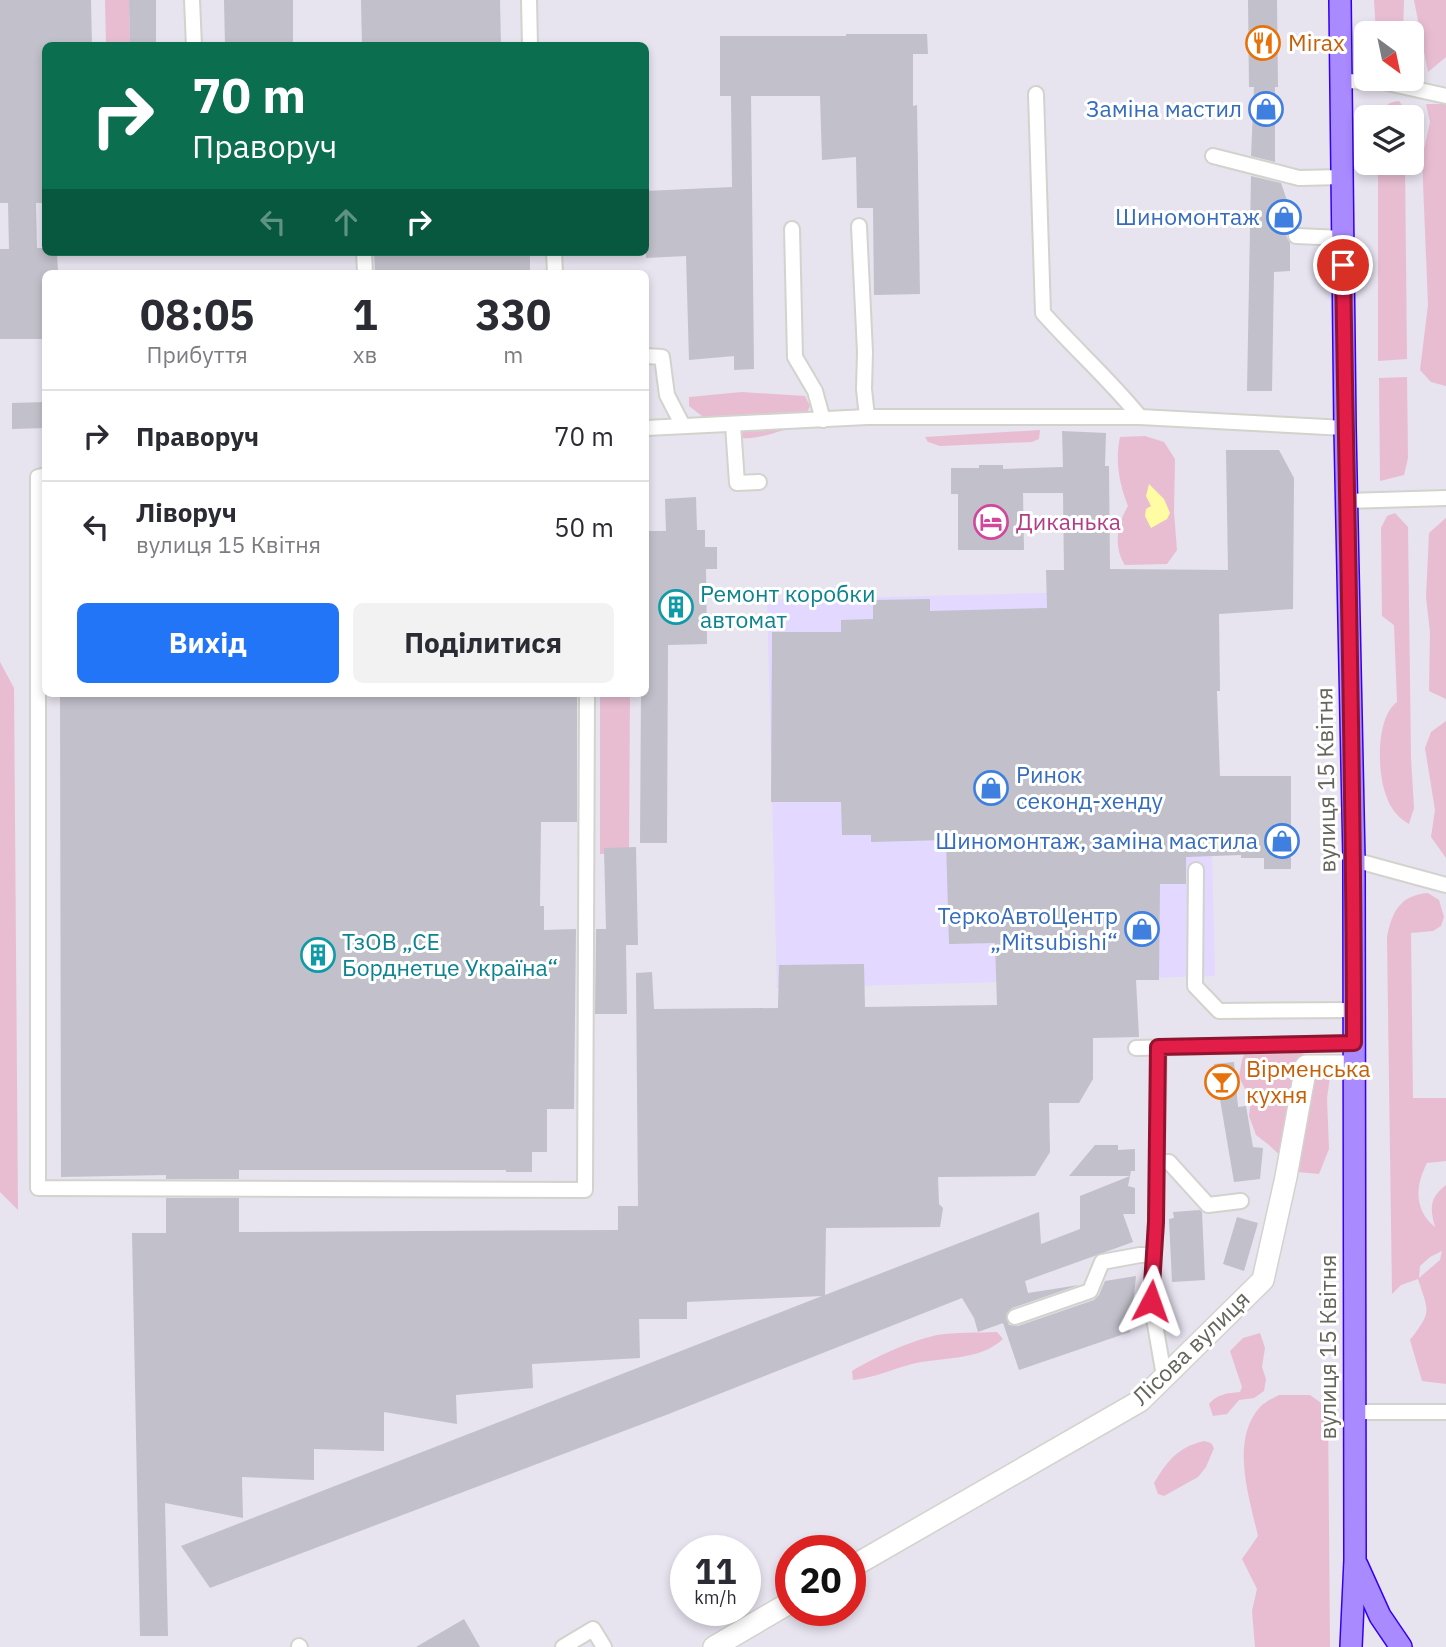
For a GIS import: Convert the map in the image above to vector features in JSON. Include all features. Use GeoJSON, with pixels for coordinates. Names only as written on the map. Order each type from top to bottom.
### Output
{"type":"FeatureCollection","features":[{"type":"Feature","properties":{"kind":"highway","name":"вулиця 15 Квітня"},"geometry":{"type":"LineString","coordinates":[[1340,0],[1346,500],[1354,860],[1355,1560],[1351,1647]]}},
{"type":"Feature","properties":{"kind":"highway","name":"вулиця 15 Квітня"},"geometry":{"type":"LineString","coordinates":[[1355,1560],[1380,1616],[1401,1647]]}},
{"type":"Feature","properties":{"kind":"street","name":"Лісова вулиця"},"geometry":{"type":"LineString","coordinates":[[866,1559],[1140,1401],[1262,1280],[1286,1177],[1306,1066],[1354,1066]]}},
{"type":"Feature","properties":{"kind":"street"},"geometry":{"type":"LineString","coordinates":[[714,1647],[775,1611]]}},
{"type":"Feature","properties":{"kind":"lane"},"geometry":{"type":"LineString","coordinates":[[192,0],[194,42]]}},
{"type":"Feature","properties":{"kind":"lane"},"geometry":{"type":"LineString","coordinates":[[529,0],[530,42]]}},
{"type":"Feature","properties":{"kind":"lane"},"geometry":{"type":"LineString","coordinates":[[1341,80],[1383,82],[1446,96]]}},
{"type":"Feature","properties":{"kind":"lane"},"geometry":{"type":"LineString","coordinates":[[1036,94],[1043,313],[1078,352],[1115,386],[1140,417]]}},
{"type":"Feature","properties":{"kind":"lane"},"geometry":{"type":"LineString","coordinates":[[1213,156],[1299,178],[1343,177]]}},
{"type":"Feature","properties":{"kind":"lane"},"geometry":{"type":"LineString","coordinates":[[859,226],[867,417]]}},
{"type":"Feature","properties":{"kind":"lane"},"geometry":{"type":"LineString","coordinates":[[792,229],[794,357],[815,391],[823,420]]}},
{"type":"Feature","properties":{"kind":"lane"},"geometry":{"type":"LineString","coordinates":[[1296,236],[1343,238]]}},
{"type":"Feature","properties":{"kind":"lane"},"geometry":{"type":"LineString","coordinates":[[649,356],[662,357],[667,395],[682,426]]}},
{"type":"Feature","properties":{"kind":"lane"},"geometry":{"type":"LineString","coordinates":[[649,428],[867,417],[1140,417],[1345,428]]}},
{"type":"Feature","properties":{"kind":"lane"},"geometry":{"type":"LineString","coordinates":[[733,425],[737,483],[760,482]]}},
{"type":"Feature","properties":{"kind":"lane"},"geometry":{"type":"LineString","coordinates":[[42,476],[38,477],[38,1188],[585,1190],[587,697]]}},
{"type":"Feature","properties":{"kind":"lane"},"geometry":{"type":"LineString","coordinates":[[1346,500],[1446,498]]}},
{"type":"Feature","properties":{"kind":"lane"},"geometry":{"type":"LineString","coordinates":[[1354,860],[1446,885]]}},
{"type":"Feature","properties":{"kind":"lane"},"geometry":{"type":"LineString","coordinates":[[1196,870],[1195,986],[1219,1012],[1354,1010]]}},
{"type":"Feature","properties":{"kind":"lane"},"geometry":{"type":"LineString","coordinates":[[1136,1048],[1354,1043]]}},
{"type":"Feature","properties":{"kind":"lane"},"geometry":{"type":"LineString","coordinates":[[1158,1047],[1157,1161],[1151,1301],[1164,1376]]}},
{"type":"Feature","properties":{"kind":"lane"},"geometry":{"type":"LineString","coordinates":[[1157,1161],[1169,1163],[1208,1205],[1241,1202]]}},
{"type":"Feature","properties":{"kind":"lane"},"geometry":{"type":"LineString","coordinates":[[1015,1317],[1090,1291],[1102,1262],[1154,1255]]}},
{"type":"Feature","properties":{"kind":"lane"},"geometry":{"type":"LineString","coordinates":[[1355,1412],[1446,1412]]}},
{"type":"Feature","properties":{"kind":"lane"},"geometry":{"type":"LineString","coordinates":[[563,1647],[593,1629],[604,1647]]}},
{"type":"Feature","properties":{"kind":"shaded area"},"geometry":{"type":"Polygon","coordinates":[[[105,0],[129,0],[130,42],[106,42],[105,0]]]}},
{"type":"Feature","properties":{"kind":"shaded area"},"geometry":{"type":"Polygon","coordinates":[[[1374,0],[1404,0],[1403,21],[1375,21],[1374,0]]]}},
{"type":"Feature","properties":{"kind":"shaded area"},"geometry":{"type":"Polygon","coordinates":[[[1414,0],[1446,0],[1446,57],[1428,72],[1424,51],[1424,21],[1418,21],[1414,0]]]}},
{"type":"Feature","properties":{"kind":"shaded area"},"geometry":{"type":"Polygon","coordinates":[[[1399,101],[1402,105],[1388,105],[1399,101]]]}},
{"type":"Feature","properties":{"kind":"shaded area"},"geometry":{"type":"Polygon","coordinates":[[[1426,104],[1446,104],[1446,386],[1431,382],[1420,370],[1428,305],[1423,175],[1424,149],[1430,122],[1426,104]]]}},
{"type":"Feature","properties":{"kind":"shaded area"},"geometry":{"type":"Polygon","coordinates":[[[1378,175],[1405,175],[1407,359],[1378,361],[1378,175]]]}},
{"type":"Feature","properties":{"kind":"shaded area"},"geometry":{"type":"Polygon","coordinates":[[[1407,377],[1408,458],[1404,475],[1380,481],[1379,378],[1407,377]]]}},
{"type":"Feature","properties":{"kind":"shaded area"},"geometry":{"type":"Polygon","coordinates":[[[742,392],[805,396],[810,406],[802,424],[772,434],[742,438],[714,425],[689,406],[689,397],[742,392]]]}},
{"type":"Feature","properties":{"kind":"shaded area"},"geometry":{"type":"Polygon","coordinates":[[[1040,430],[1039,439],[1032,442],[940,446],[928,442],[925,437],[1040,430]]]}},
{"type":"Feature","properties":{"kind":"shaded area"},"geometry":{"type":"Polygon","coordinates":[[[1145,436],[1164,442],[1175,459],[1174,512],[1177,550],[1167,564],[1125,565],[1118,543],[1121,521],[1128,506],[1119,472],[1120,437],[1145,436]]]}},
{"type":"Feature","properties":{"kind":"shaded area"},"geometry":{"type":"Polygon","coordinates":[[[1149,484],[1164,499],[1170,513],[1167,519],[1151,528],[1145,516],[1146,509],[1151,506],[1146,496],[1149,484]]]}},
{"type":"Feature","properties":{"kind":"shaded area"},"geometry":{"type":"Polygon","coordinates":[[[1395,513],[1408,527],[1414,808],[1409,824],[1401,819],[1388,800],[1380,759],[1385,720],[1397,702],[1394,625],[1382,616],[1381,528],[1387,516],[1395,513]]]}},
{"type":"Feature","properties":{"kind":"shaded area"},"geometry":{"type":"Polygon","coordinates":[[[1446,518],[1446,699],[1429,691],[1430,632],[1426,597],[1429,533],[1446,518]]]}},
{"type":"Feature","properties":{"kind":"shaded area","name":"Ринок секонд-хенду"},"geometry":{"type":"Polygon","coordinates":[[[1205,589],[1215,976],[777,988],[767,600],[1205,589]]]}},
{"type":"Feature","properties":{"kind":"shaded area"},"geometry":{"type":"Polygon","coordinates":[[[0,662],[14,688],[18,1210],[0,1192],[0,662]]]}},
{"type":"Feature","properties":{"kind":"shaded area"},"geometry":{"type":"Polygon","coordinates":[[[600,697],[630,697],[629,850],[626,853],[600,854],[600,697]]]}},
{"type":"Feature","properties":{"kind":"shaded area"},"geometry":{"type":"Polygon","coordinates":[[[1446,721],[1446,858],[1431,837],[1435,810],[1425,748],[1431,732],[1446,721]]]}},
{"type":"Feature","properties":{"kind":"shaded area"},"geometry":{"type":"Polygon","coordinates":[[[1428,893],[1439,900],[1444,917],[1441,926],[1433,931],[1411,933],[1413,1098],[1446,1098],[1446,1161],[1427,1163],[1420,1180],[1419,1197],[1423,1213],[1435,1227],[1432,1204],[1436,1195],[1446,1185],[1446,1384],[1422,1381],[1410,1340],[1422,1323],[1426,1311],[1418,1279],[1401,1285],[1392,1294],[1387,937],[1399,906],[1418,894],[1428,893]],[[1442,1251],[1420,1266],[1419,1278],[1440,1260],[1442,1251]]]}},
{"type":"Feature","properties":{"kind":"shaded area"},"geometry":{"type":"Polygon","coordinates":[[[1248,1044],[1300,1051],[1330,1077],[1327,1098],[1329,1149],[1319,1174],[1298,1172],[1256,1135],[1249,1116],[1251,1101],[1239,1077],[1248,1044]]]}},
{"type":"Feature","properties":{"kind":"shaded area"},"geometry":{"type":"Polygon","coordinates":[[[997,1332],[1003,1339],[972,1355],[912,1364],[853,1380],[852,1371],[916,1341],[944,1334],[997,1332]]]}},
{"type":"Feature","properties":{"kind":"shaded area"},"geometry":{"type":"Polygon","coordinates":[[[1260,1333],[1265,1348],[1262,1367],[1266,1379],[1264,1391],[1254,1398],[1239,1400],[1227,1414],[1213,1416],[1209,1404],[1212,1401],[1223,1395],[1240,1392],[1242,1387],[1230,1351],[1243,1338],[1260,1333]]]}},
{"type":"Feature","properties":{"kind":"shaded area"},"geometry":{"type":"Polygon","coordinates":[[[1279,1395],[1310,1395],[1328,1408],[1330,1647],[1255,1647],[1252,1611],[1257,1589],[1242,1559],[1258,1536],[1244,1469],[1244,1452],[1251,1420],[1262,1405],[1279,1395]]]}},
{"type":"Feature","properties":{"kind":"shaded area"},"geometry":{"type":"Polygon","coordinates":[[[1204,1441],[1211,1443],[1214,1448],[1206,1467],[1198,1477],[1164,1496],[1158,1494],[1154,1483],[1169,1462],[1180,1451],[1204,1441]]]}},
{"type":"Feature","properties":{"kind":"building"},"geometry":{"type":"Polygon","coordinates":[[[0,0],[91,0],[92,42],[42,42],[42,203],[36,203],[37,248],[42,248],[42,256],[57,256],[58,270],[42,270],[42,339],[0,339],[0,249],[9,249],[8,203],[0,203],[0,0]]]}},
{"type":"Feature","properties":{"kind":"building"},"geometry":{"type":"Polygon","coordinates":[[[129,0],[156,0],[156,42],[130,42],[129,0]]]}},
{"type":"Feature","properties":{"kind":"building"},"geometry":{"type":"Polygon","coordinates":[[[224,0],[293,0],[293,42],[225,42],[224,0]]]}},
{"type":"Feature","properties":{"kind":"building"},"geometry":{"type":"Polygon","coordinates":[[[361,0],[500,0],[501,42],[362,42],[361,0]]]}},
{"type":"Feature","properties":{"kind":"building","name":"Mirax"},"geometry":{"type":"Polygon","coordinates":[[[1248,0],[1277,0],[1275,162],[1251,156],[1254,87],[1249,87],[1248,0]]]}},
{"type":"Feature","properties":{"kind":"building"},"geometry":{"type":"Polygon","coordinates":[[[927,34],[928,54],[913,54],[913,106],[917,105],[920,294],[874,295],[873,208],[857,208],[856,157],[822,160],[820,96],[751,96],[754,369],[734,370],[734,356],[689,360],[686,256],[646,258],[649,256],[649,191],[732,187],[731,96],[720,96],[720,36],[927,34]]]}},
{"type":"Feature","properties":{"kind":"building"},"geometry":{"type":"Polygon","coordinates":[[[1251,176],[1281,183],[1290,209],[1290,229],[1286,236],[1290,243],[1290,271],[1274,272],[1272,391],[1247,391],[1251,176]]]}},
{"type":"Feature","properties":{"kind":"building"},"geometry":{"type":"Polygon","coordinates":[[[374,256],[530,256],[530,270],[375,270],[374,256]]]}},
{"type":"Feature","properties":{"kind":"building"},"geometry":{"type":"Polygon","coordinates":[[[42,402],[42,428],[12,429],[12,403],[42,402]]]}},
{"type":"Feature","properties":{"kind":"building"},"geometry":{"type":"Polygon","coordinates":[[[1062,431],[1106,433],[1110,569],[1228,570],[1226,450],[1279,450],[1294,478],[1293,609],[1219,614],[1220,691],[1217,691],[1220,776],[1291,776],[1291,869],[1264,869],[1264,858],[1241,858],[1241,855],[1186,857],[1186,884],[1160,884],[1159,980],[1136,980],[1139,1037],[1093,1038],[1093,1079],[1079,1103],[1049,1103],[1050,1152],[1035,1176],[938,1177],[939,1204],[943,1208],[940,1227],[826,1228],[825,1295],[1039,1212],[1041,1244],[1080,1229],[1080,1196],[1130,1176],[1128,1186],[1135,1188],[1135,1214],[1123,1214],[1133,1242],[1025,1281],[1028,1293],[1079,1285],[1012,1308],[1006,1316],[1009,1325],[1018,1326],[1094,1300],[1105,1281],[1136,1276],[1130,1332],[1019,1370],[1003,1323],[978,1332],[974,1318],[962,1298],[666,1415],[210,1588],[181,1546],[822,1296],[687,1302],[687,1319],[639,1319],[640,1358],[532,1364],[533,1388],[456,1395],[457,1424],[384,1412],[384,1451],[314,1449],[314,1480],[242,1477],[243,1518],[165,1503],[168,1636],[140,1636],[132,1233],[166,1233],[166,1198],[239,1198],[239,1232],[618,1230],[618,1206],[638,1206],[636,973],[652,972],[654,1009],[778,1008],[779,965],[864,964],[865,1007],[997,1005],[995,943],[949,944],[946,840],[871,842],[871,835],[842,835],[841,802],[771,802],[772,632],[841,632],[841,620],[873,619],[873,600],[930,599],[930,611],[1047,608],[1046,570],[1064,570],[1063,493],[1023,493],[1024,550],[958,550],[958,494],[951,494],[951,468],[979,468],[979,465],[1003,465],[1003,469],[1063,467],[1062,431]]]}},
{"type":"Feature","properties":{"kind":"building"},"geometry":{"type":"Polygon","coordinates":[[[696,497],[697,530],[705,530],[705,547],[717,547],[717,569],[706,569],[707,644],[668,645],[667,843],[640,843],[641,697],[649,697],[649,531],[666,531],[665,499],[696,497]]]}},
{"type":"Feature","properties":{"kind":"building","name":"ТзОВ „СЕ Борднетце Україна“"},"geometry":{"type":"Polygon","coordinates":[[[60,697],[577,697],[577,822],[541,822],[540,906],[544,906],[544,930],[576,929],[574,1109],[547,1109],[547,1152],[532,1152],[532,1172],[239,1170],[239,1179],[166,1179],[166,1175],[61,1177],[60,697]]]}},
{"type":"Feature","properties":{"kind":"building"},"geometry":{"type":"Polygon","coordinates":[[[636,847],[638,945],[626,945],[627,1014],[595,1014],[596,929],[606,929],[604,848],[636,847]]]}},
{"type":"Feature","properties":{"kind":"building"},"geometry":{"type":"Polygon","coordinates":[[[1234,1062],[1238,1107],[1246,1106],[1253,1147],[1263,1148],[1260,1179],[1234,1182],[1214,1064],[1234,1062]]]}},
{"type":"Feature","properties":{"kind":"building"},"geometry":{"type":"Polygon","coordinates":[[[1095,1145],[1118,1145],[1118,1150],[1135,1149],[1135,1171],[1131,1171],[1130,1176],[1069,1176],[1095,1145]]]}},
{"type":"Feature","properties":{"kind":"building"},"geometry":{"type":"Polygon","coordinates":[[[1200,1210],[1205,1280],[1172,1282],[1169,1219],[1174,1218],[1173,1212],[1200,1210]]]}},
{"type":"Feature","properties":{"kind":"building"},"geometry":{"type":"Polygon","coordinates":[[[1237,1217],[1258,1223],[1244,1271],[1223,1264],[1237,1217]]]}},
{"type":"Feature","properties":{"kind":"building"},"geometry":{"type":"Polygon","coordinates":[[[464,1619],[480,1647],[416,1647],[464,1619]]]}},
{"type":"Feature","properties":{"kind":"place","name":"Mirax"},"geometry":{"type":"Point","coordinates":[1263,43]}},
{"type":"Feature","properties":{"kind":"place","name":"Заміна мастил"},"geometry":{"type":"Point","coordinates":[1266,109]}},
{"type":"Feature","properties":{"kind":"place","name":"Шиномонтаж"},"geometry":{"type":"Point","coordinates":[1284,217]}},
{"type":"Feature","properties":{"kind":"place","name":"Диканька"},"geometry":{"type":"Point","coordinates":[991,522]}},
{"type":"Feature","properties":{"kind":"place","name":"Ремонт коробки автомат"},"geometry":{"type":"Point","coordinates":[676,607]}},
{"type":"Feature","properties":{"kind":"place","name":"Ринок секонд-хенду"},"geometry":{"type":"Point","coordinates":[991,788]}},
{"type":"Feature","properties":{"kind":"place","name":"Шиномонтаж, заміна мастила"},"geometry":{"type":"Point","coordinates":[1282,841]}},
{"type":"Feature","properties":{"kind":"place","name":"ТеркоАвтоЦентр „Mitsubishi“"},"geometry":{"type":"Point","coordinates":[1142,929]}},
{"type":"Feature","properties":{"kind":"place","name":"ТзОВ „СЕ Борднетце Україна“"},"geometry":{"type":"Point","coordinates":[318,955]}},
{"type":"Feature","properties":{"kind":"place","name":"Вірменська кухня"},"geometry":{"type":"Point","coordinates":[1222,1082]}},
{"type":"Feature","properties":{"kind":"route"},"geometry":{"type":"LineString","coordinates":[[1151,1301],[1156,1222],[1158,1047],[1354,1043],[1354,860],[1343,265]]}}]}
